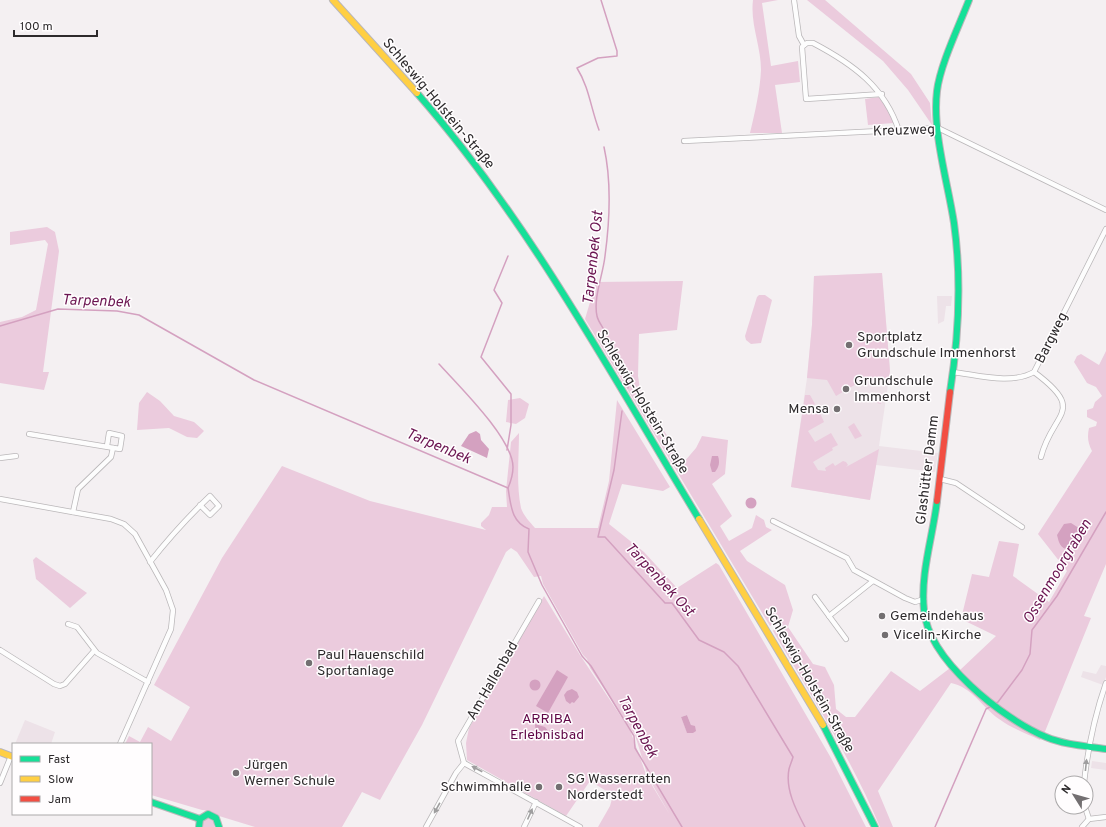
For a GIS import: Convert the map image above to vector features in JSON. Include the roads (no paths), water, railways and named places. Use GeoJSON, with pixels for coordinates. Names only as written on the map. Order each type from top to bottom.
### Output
{"type":"FeatureCollection","features":[{"type":"Feature","properties":{"kind":"main road","name":"Schleswig-Holstein-Straße"},"geometry":{"type":"LineString","coordinates":[[333,0],[459,144],[510,214],[561,291],[791,671],[834,745],[875,827]]}},
{"type":"Feature","properties":{"kind":"main road","name":"Glashütter Damm"},"geometry":{"type":"LineString","coordinates":[[969,0],[939,80],[936,92],[938,128],[959,273],[960,310],[924,599],[924,618],[928,630],[957,671],[990,704],[1010,719],[1048,738],[1106,749]]}},
{"type":"Feature","properties":{"kind":"main road"},"geometry":{"type":"LineString","coordinates":[[0,752],[12,757]]}},
{"type":"Feature","properties":{"kind":"main road"},"geometry":{"type":"LineString","coordinates":[[152,802],[200,819]]}},
{"type":"Feature","properties":{"kind":"main road"},"geometry":{"type":"LineString","coordinates":[[199,827],[200,819],[205,815],[211,815],[218,820],[220,827]]}},
{"type":"Feature","properties":{"kind":"street"},"geometry":{"type":"LineString","coordinates":[[794,0],[799,36],[804,45]]}},
{"type":"Feature","properties":{"kind":"street"},"geometry":{"type":"LineString","coordinates":[[882,94],[806,100],[802,50],[804,45],[810,42],[854,67],[882,94],[894,114],[899,131]]}},
{"type":"Feature","properties":{"kind":"street","name":"Kreuzweg"},"geometry":{"type":"LineString","coordinates":[[684,141],[938,128],[1106,210]]}},
{"type":"Feature","properties":{"kind":"street","name":"Bargweg"},"geometry":{"type":"LineString","coordinates":[[953,372],[1014,379],[1026,377],[1034,372],[1106,229]]}},
{"type":"Feature","properties":{"kind":"street"},"geometry":{"type":"LineString","coordinates":[[1034,372],[1058,391],[1064,409],[1062,416],[1044,445],[1041,457]]}},
{"type":"Feature","properties":{"kind":"street"},"geometry":{"type":"LineString","coordinates":[[29,434],[120,449],[122,436],[109,433],[107,446]]}},
{"type":"Feature","properties":{"kind":"street"},"geometry":{"type":"LineString","coordinates":[[73,512],[78,489],[111,457],[114,448]]}},
{"type":"Feature","properties":{"kind":"street"},"geometry":{"type":"LineString","coordinates":[[0,458],[16,456]]}},
{"type":"Feature","properties":{"kind":"street"},"geometry":{"type":"LineString","coordinates":[[940,479],[956,483],[1022,527]]}},
{"type":"Feature","properties":{"kind":"street"},"geometry":{"type":"LineString","coordinates":[[0,499],[111,519],[124,524],[135,534],[169,596],[173,614],[170,632],[120,743]]}},
{"type":"Feature","properties":{"kind":"street"},"geometry":{"type":"LineString","coordinates":[[150,562],[200,505]]}},
{"type":"Feature","properties":{"kind":"street"},"geometry":{"type":"LineString","coordinates":[[773,521],[847,558],[854,570],[873,581],[915,602],[924,599]]}},
{"type":"Feature","properties":{"kind":"street"},"geometry":{"type":"LineString","coordinates":[[829,616],[873,581]]}},
{"type":"Feature","properties":{"kind":"street"},"geometry":{"type":"LineString","coordinates":[[815,597],[846,638]]}},
{"type":"Feature","properties":{"kind":"street","name":"Am Hallenbad"},"geometry":{"type":"LineString","coordinates":[[464,763],[458,741],[539,601]]}},
{"type":"Feature","properties":{"kind":"street"},"geometry":{"type":"LineString","coordinates":[[68,624],[77,627],[94,651],[148,682]]}},
{"type":"Feature","properties":{"kind":"street"},"geometry":{"type":"LineString","coordinates":[[0,650],[54,685],[59,686],[65,684],[94,651]]}},
{"type":"Feature","properties":{"kind":"street"},"geometry":{"type":"LineString","coordinates":[[1085,775],[1088,746],[1095,714],[1106,683]]}},
{"type":"Feature","properties":{"kind":"street"},"geometry":{"type":"LineString","coordinates":[[0,783],[12,757]]}},
{"type":"Feature","properties":{"kind":"street"},"geometry":{"type":"LineString","coordinates":[[426,827],[456,773],[464,763],[580,827]]}},
{"type":"Feature","properties":{"kind":"street"},"geometry":{"type":"LineString","coordinates":[[524,827],[536,802]]}},
{"type":"Feature","properties":{"kind":"street"},"geometry":{"type":"LineString","coordinates":[[1088,815],[1089,819]]}},
{"type":"Feature","properties":{"kind":"street"},"geometry":{"type":"LineString","coordinates":[[1082,827],[1089,819],[1106,817]]}},
{"type":"Feature","properties":{"kind":"waterway","name":"Tarpenbek Ost"},"geometry":{"type":"LineString","coordinates":[[599,130],[587,90],[577,68],[598,58],[617,56],[617,51],[601,0]]}},
{"type":"Feature","properties":{"kind":"waterway","name":"Tarpenbek Ost"},"geometry":{"type":"LineString","coordinates":[[604,147],[608,174],[609,215],[605,256],[597,294],[596,309],[598,320],[623,365],[628,380],[628,388]]}},
{"type":"Feature","properties":{"kind":"waterway"},"geometry":{"type":"LineString","coordinates":[[507,450],[511,425],[511,394],[481,357],[502,303],[494,290],[508,256]]}},
{"type":"Feature","properties":{"kind":"waterway","name":"Tarpenbek"},"geometry":{"type":"LineString","coordinates":[[0,326],[58,309],[117,311],[139,315],[254,380],[508,488],[511,507],[515,517],[523,526],[529,529],[528,552],[542,585],[582,656],[591,666],[634,736],[635,748],[682,827]]}},
{"type":"Feature","properties":{"kind":"waterway"},"geometry":{"type":"LineString","coordinates":[[439,364],[484,413],[504,442],[511,455],[513,467],[512,478],[508,488]]}},
{"type":"Feature","properties":{"kind":"waterway","name":"Tarpenbek Ost"},"geometry":{"type":"LineString","coordinates":[[622,411],[614,470],[598,537],[605,537],[665,603],[672,603],[699,640],[724,652],[738,666],[793,757],[788,777],[790,792],[805,827]]}},
{"type":"Feature","properties":{"kind":"waterway","name":"Ossenmoorgraben"},"geometry":{"type":"LineString","coordinates":[[994,704],[998,702],[1022,670],[1030,654],[1032,630],[1057,596],[1106,512]]}},
{"type":"Feature","properties":{"kind":"waterway","name":"Ossenmoorgraben"},"geometry":{"type":"LineString","coordinates":[[935,827],[986,709],[990,707]]}},
{"type":"Feature","properties":{"kind":"place","name":"Sportplatz Grundschule Immenhorst"},"geometry":{"type":"Point","coordinates":[849,345]}},
{"type":"Feature","properties":{"kind":"place","name":"Grundschule Immenhorst"},"geometry":{"type":"Point","coordinates":[846,389]}},
{"type":"Feature","properties":{"kind":"place","name":"Mensa"},"geometry":{"type":"Point","coordinates":[837,409]}},
{"type":"Feature","properties":{"kind":"place","name":"Gemeindehaus"},"geometry":{"type":"Point","coordinates":[882,616]}},
{"type":"Feature","properties":{"kind":"place","name":"Vicelin-Kirche"},"geometry":{"type":"Point","coordinates":[885,635]}},
{"type":"Feature","properties":{"kind":"place","name":"Paul Hauenschild Sportanlage"},"geometry":{"type":"Point","coordinates":[309,663]}},
{"type":"Feature","properties":{"kind":"place","name":"Jürgen Werner Schule"},"geometry":{"type":"Point","coordinates":[236,773]}},
{"type":"Feature","properties":{"kind":"place","name":"Schwimmhalle"},"geometry":{"type":"Point","coordinates":[539,787]}},
{"type":"Feature","properties":{"kind":"place","name":"SG Wasserratten Norderstedt"},"geometry":{"type":"Point","coordinates":[559,787]}},
{"type":"Feature","properties":{"kind":"park label","name":"ARRIBA Erlebnisbad"},"geometry":{"type":"Point","coordinates":[547,728]}}]}
